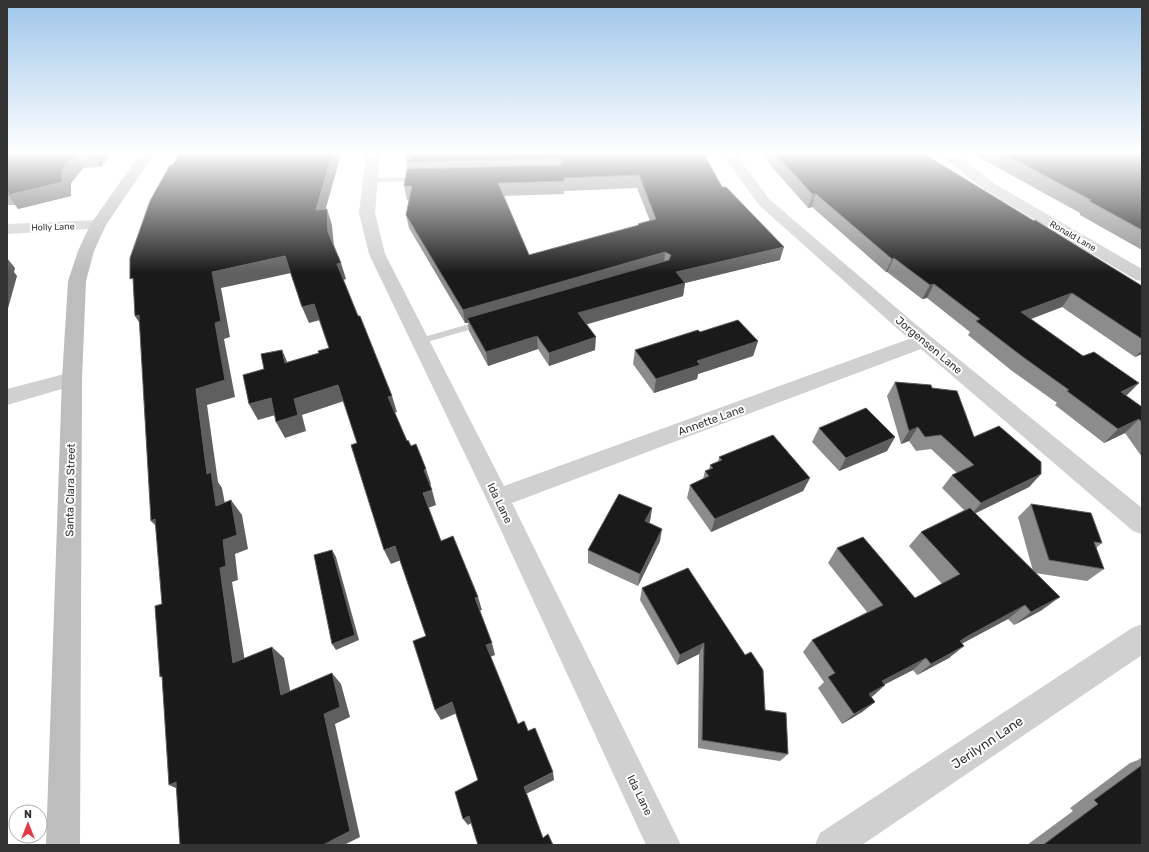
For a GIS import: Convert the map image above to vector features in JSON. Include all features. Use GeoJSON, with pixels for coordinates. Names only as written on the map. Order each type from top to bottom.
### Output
{"type":"FeatureCollection","features":[{"type":"Feature","properties":{"kind":"main road","name":"Santa Clara Street"},"geometry":{"type":"LineString","coordinates":[[63,845],[72,379],[77,281],[86,251],[98,225],[120,194]]}},
{"type":"Feature","properties":{"kind":"street","name":"Ida Lane"},"geometry":{"type":"LineString","coordinates":[[369,194],[367,213],[378,254],[498,498],[664,845]]}},
{"type":"Feature","properties":{"kind":"street","name":"Jorgensen Lane"},"geometry":{"type":"LineString","coordinates":[[758,194],[764,202],[923,341],[1142,523]]}},
{"type":"Feature","properties":{"kind":"street","name":"Ronald Lane"},"geometry":{"type":"LineString","coordinates":[[1002,194],[1142,276]]}},
{"type":"Feature","properties":{"kind":"street","name":"Holly Lane"},"geometry":{"type":"LineString","coordinates":[[7,229],[98,225]]}},
{"type":"Feature","properties":{"kind":"street","name":"Annette Lane"},"geometry":{"type":"LineString","coordinates":[[498,498],[923,341]]}},
{"type":"Feature","properties":{"kind":"street"},"geometry":{"type":"LineString","coordinates":[[7,397],[72,379]]}},
{"type":"Feature","properties":{"kind":"street","name":"Jerilynn Lane"},"geometry":{"type":"LineString","coordinates":[[832,845],[1142,638]]}},
{"type":"Feature","properties":{"kind":"lane"},"geometry":{"type":"LineString","coordinates":[[420,341],[493,320]]}},
{"type":"Feature","properties":{"kind":"building"},"geometry":{"type":"Polygon","coordinates":[[[154,194],[321,194],[316,210],[327,209],[328,232],[341,263],[337,264],[358,316],[360,316],[392,396],[388,397],[407,441],[408,440],[411,446],[416,444],[426,469],[424,470],[432,490],[423,493],[441,541],[453,536],[478,597],[475,598],[492,643],[486,645],[518,724],[524,721],[528,731],[535,728],[553,772],[524,787],[543,838],[548,834],[553,845],[478,845],[469,816],[463,819],[455,792],[478,780],[452,702],[435,710],[413,641],[426,636],[395,546],[384,550],[351,445],[357,443],[338,385],[294,399],[298,415],[276,422],[271,398],[249,404],[243,375],[264,369],[261,354],[282,350],[285,363],[319,353],[318,351],[329,348],[314,304],[302,307],[285,256],[212,272],[221,321],[215,323],[225,380],[196,389],[207,474],[211,472],[216,506],[231,500],[237,535],[223,540],[226,566],[220,568],[233,663],[272,647],[281,695],[332,673],[340,707],[324,714],[350,831],[323,845],[180,845],[176,782],[169,785],[162,676],[160,677],[155,606],[162,604],[155,519],[151,521],[139,315],[135,316],[133,278],[130,279],[130,258],[150,201],[154,194]]]}},
{"type":"Feature","properties":{"kind":"building"},"geometry":{"type":"Polygon","coordinates":[[[410,194],[503,194],[529,255],[656,219],[646,194],[733,194],[784,247],[676,272],[685,283],[578,313],[596,337],[549,353],[537,336],[486,352],[467,318],[669,260],[671,255],[665,252],[463,310],[406,215],[410,194]]]}},
{"type":"Feature","properties":{"kind":"building"},"geometry":{"type":"Polygon","coordinates":[[[812,194],[989,194],[1142,286],[1142,339],[1072,293],[1021,312],[1083,356],[1094,352],[1139,383],[1121,392],[1142,407],[1142,423],[1139,419],[1118,429],[1067,391],[1069,390],[976,321],[980,319],[934,284],[930,285],[894,258],[892,259],[816,194],[812,194]]]}},
{"type":"Feature","properties":{"kind":"building"},"geometry":{"type":"Polygon","coordinates":[[[1079,194],[1142,194],[1142,230],[1089,201],[1091,200],[1079,194]]]}},
{"type":"Feature","properties":{"kind":"building"},"geometry":{"type":"Polygon","coordinates":[[[738,320],[758,341],[697,361],[700,365],[656,379],[635,350],[698,330],[700,332],[738,320]]]}},
{"type":"Feature","properties":{"kind":"building"},"geometry":{"type":"Polygon","coordinates":[[[895,382],[931,385],[932,388],[957,391],[974,437],[999,426],[1041,462],[1041,474],[981,503],[952,475],[974,465],[941,435],[925,437],[918,427],[909,431],[895,382]]]}},
{"type":"Feature","properties":{"kind":"building"},"geometry":{"type":"Polygon","coordinates":[[[866,408],[895,437],[846,458],[819,428],[866,408]]]}},
{"type":"Feature","properties":{"kind":"building"},"geometry":{"type":"Polygon","coordinates":[[[773,435],[810,478],[715,519],[690,485],[709,476],[705,471],[713,468],[710,465],[722,460],[719,457],[773,435]]]}},
{"type":"Feature","properties":{"kind":"building"},"geometry":{"type":"Polygon","coordinates":[[[619,494],[652,508],[645,521],[662,529],[640,574],[588,550],[619,494]]]}},
{"type":"Feature","properties":{"kind":"building"},"geometry":{"type":"Polygon","coordinates":[[[1031,504],[1091,513],[1102,543],[1094,542],[1104,569],[1049,560],[1031,504]]]}},
{"type":"Feature","properties":{"kind":"building"},"geometry":{"type":"Polygon","coordinates":[[[970,508],[1060,597],[1031,612],[1025,605],[960,641],[964,646],[931,664],[926,658],[882,681],[885,685],[869,694],[875,702],[854,714],[828,677],[835,673],[812,640],[883,605],[837,548],[863,537],[915,598],[960,574],[921,532],[970,508]]]}},
{"type":"Feature","properties":{"kind":"building"},"geometry":{"type":"Polygon","coordinates":[[[332,550],[355,635],[332,644],[314,555],[332,550]]]}},
{"type":"Feature","properties":{"kind":"building"},"geometry":{"type":"Polygon","coordinates":[[[688,568],[745,655],[751,652],[763,670],[765,710],[786,713],[788,754],[702,740],[704,643],[680,655],[642,588],[688,568]]]}},
{"type":"Feature","properties":{"kind":"building"},"geometry":{"type":"Polygon","coordinates":[[[1142,765],[1142,845],[1043,845],[1098,804],[1094,800],[1142,765]]]}}]}
